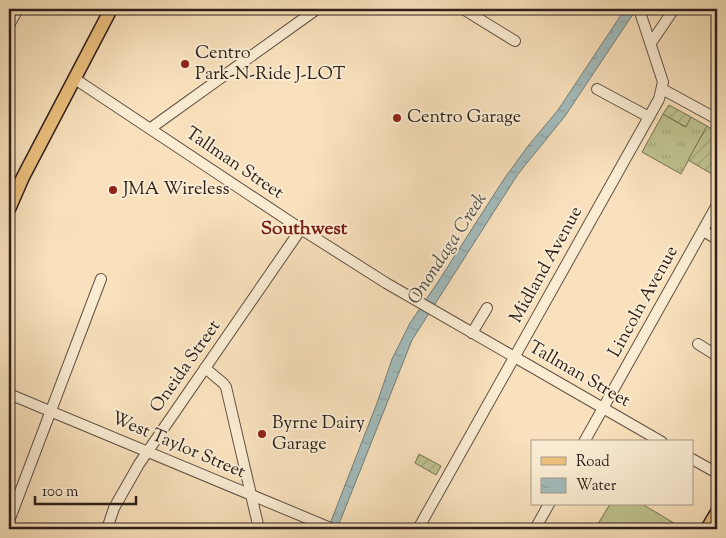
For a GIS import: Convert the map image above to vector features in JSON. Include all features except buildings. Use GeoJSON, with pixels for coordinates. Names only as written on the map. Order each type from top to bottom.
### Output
{"type":"FeatureCollection","features":[{"type":"Feature","properties":{"kind":"main road"},"geometry":{"type":"LineString","coordinates":[[9,209],[23,177],[111,9]]}},
{"type":"Feature","properties":{"kind":"main road"},"geometry":{"type":"LineString","coordinates":[[707,529],[717,512]]}},
{"type":"Feature","properties":{"kind":"street"},"geometry":{"type":"LineString","coordinates":[[9,25],[18,9]]}},
{"type":"Feature","properties":{"kind":"street"},"geometry":{"type":"LineString","coordinates":[[151,128],[317,9]]}},
{"type":"Feature","properties":{"kind":"street"},"geometry":{"type":"LineString","coordinates":[[463,9],[515,41]]}},
{"type":"Feature","properties":{"kind":"street"},"geometry":{"type":"LineString","coordinates":[[651,43],[674,9]]}},
{"type":"Feature","properties":{"kind":"street"},"geometry":{"type":"LineString","coordinates":[[640,12],[663,82],[662,89],[717,119]]}},
{"type":"Feature","properties":{"kind":"street","name":"Tallman Street"},"geometry":{"type":"LineString","coordinates":[[75,79],[301,229],[436,313],[659,440]]}},
{"type":"Feature","properties":{"kind":"street"},"geometry":{"type":"LineString","coordinates":[[597,89],[649,117]]}},
{"type":"Feature","properties":{"kind":"street","name":"Midland Avenue"},"geometry":{"type":"LineString","coordinates":[[418,529],[659,99],[662,89]]}},
{"type":"Feature","properties":{"kind":"street","name":"Lincoln Avenue"},"geometry":{"type":"LineString","coordinates":[[585,440],[717,205]]}},
{"type":"Feature","properties":{"kind":"street","name":"Oneida Street"},"geometry":{"type":"LineString","coordinates":[[107,529],[114,508],[148,451],[301,229]]}},
{"type":"Feature","properties":{"kind":"street"},"geometry":{"type":"LineString","coordinates":[[703,231],[717,239]]}},
{"type":"Feature","properties":{"kind":"street"},"geometry":{"type":"LineString","coordinates":[[9,521],[101,279]]}},
{"type":"Feature","properties":{"kind":"street"},"geometry":{"type":"LineString","coordinates":[[472,333],[487,308]]}},
{"type":"Feature","properties":{"kind":"street"},"geometry":{"type":"LineString","coordinates":[[698,344],[717,356]]}},
{"type":"Feature","properties":{"kind":"street"},"geometry":{"type":"LineString","coordinates":[[205,368],[224,383],[226,387],[259,529]]}},
{"type":"Feature","properties":{"kind":"street","name":"West Taylor Street"},"geometry":{"type":"LineString","coordinates":[[9,394],[329,528]]}},
{"type":"Feature","properties":{"kind":"street"},"geometry":{"type":"LineString","coordinates":[[694,460],[717,473]]}},
{"type":"Feature","properties":{"kind":"street"},"geometry":{"type":"LineString","coordinates":[[535,529],[548,506]]}},
{"type":"Feature","properties":{"kind":"green space"},"geometry":{"type":"Polygon","coordinates":[[[669,105],[691,117],[686,127],[663,114],[669,105]]]}},
{"type":"Feature","properties":{"kind":"green space"},"geometry":{"type":"Polygon","coordinates":[[[663,114],[685,127],[691,117],[707,126],[681,174],[642,152],[663,114]]]}},
{"type":"Feature","properties":{"kind":"green space"},"geometry":{"type":"Polygon","coordinates":[[[707,126],[717,132],[717,177],[688,160],[707,126]]]}},
{"type":"Feature","properties":{"kind":"green space"},"geometry":{"type":"Polygon","coordinates":[[[419,454],[441,466],[436,475],[415,463],[419,454]]]}},
{"type":"Feature","properties":{"kind":"green space"},"geometry":{"type":"Polygon","coordinates":[[[609,506],[645,506],[684,529],[595,529],[609,506]]]}},
{"type":"Feature","properties":{"kind":"water"},"geometry":{"type":"Polygon","coordinates":[[[625,9],[638,9],[565,116],[518,174],[412,340],[337,529],[328,529],[392,359],[410,323],[504,179],[558,110],[625,9]]]}},
{"type":"Feature","properties":{"kind":"place","name":"Centro Park-N-Ride J-LOT"},"geometry":{"type":"Point","coordinates":[185,64]}},
{"type":"Feature","properties":{"kind":"place","name":"Centro Garage"},"geometry":{"type":"Point","coordinates":[397,118]}},
{"type":"Feature","properties":{"kind":"place","name":"JMA Wireless"},"geometry":{"type":"Point","coordinates":[113,190]}},
{"type":"Feature","properties":{"kind":"place","name":"Byrne Dairy Garage"},"geometry":{"type":"Point","coordinates":[262,434]}},
{"type":"Feature","properties":{"kind":"district","name":"Southwest"},"geometry":{"type":"Point","coordinates":[304,229]}},
{"type":"Feature","properties":{"kind":"water label","name":"Onondaga Creek"},"geometry":{"type":"Point","coordinates":[448,249]}}]}
